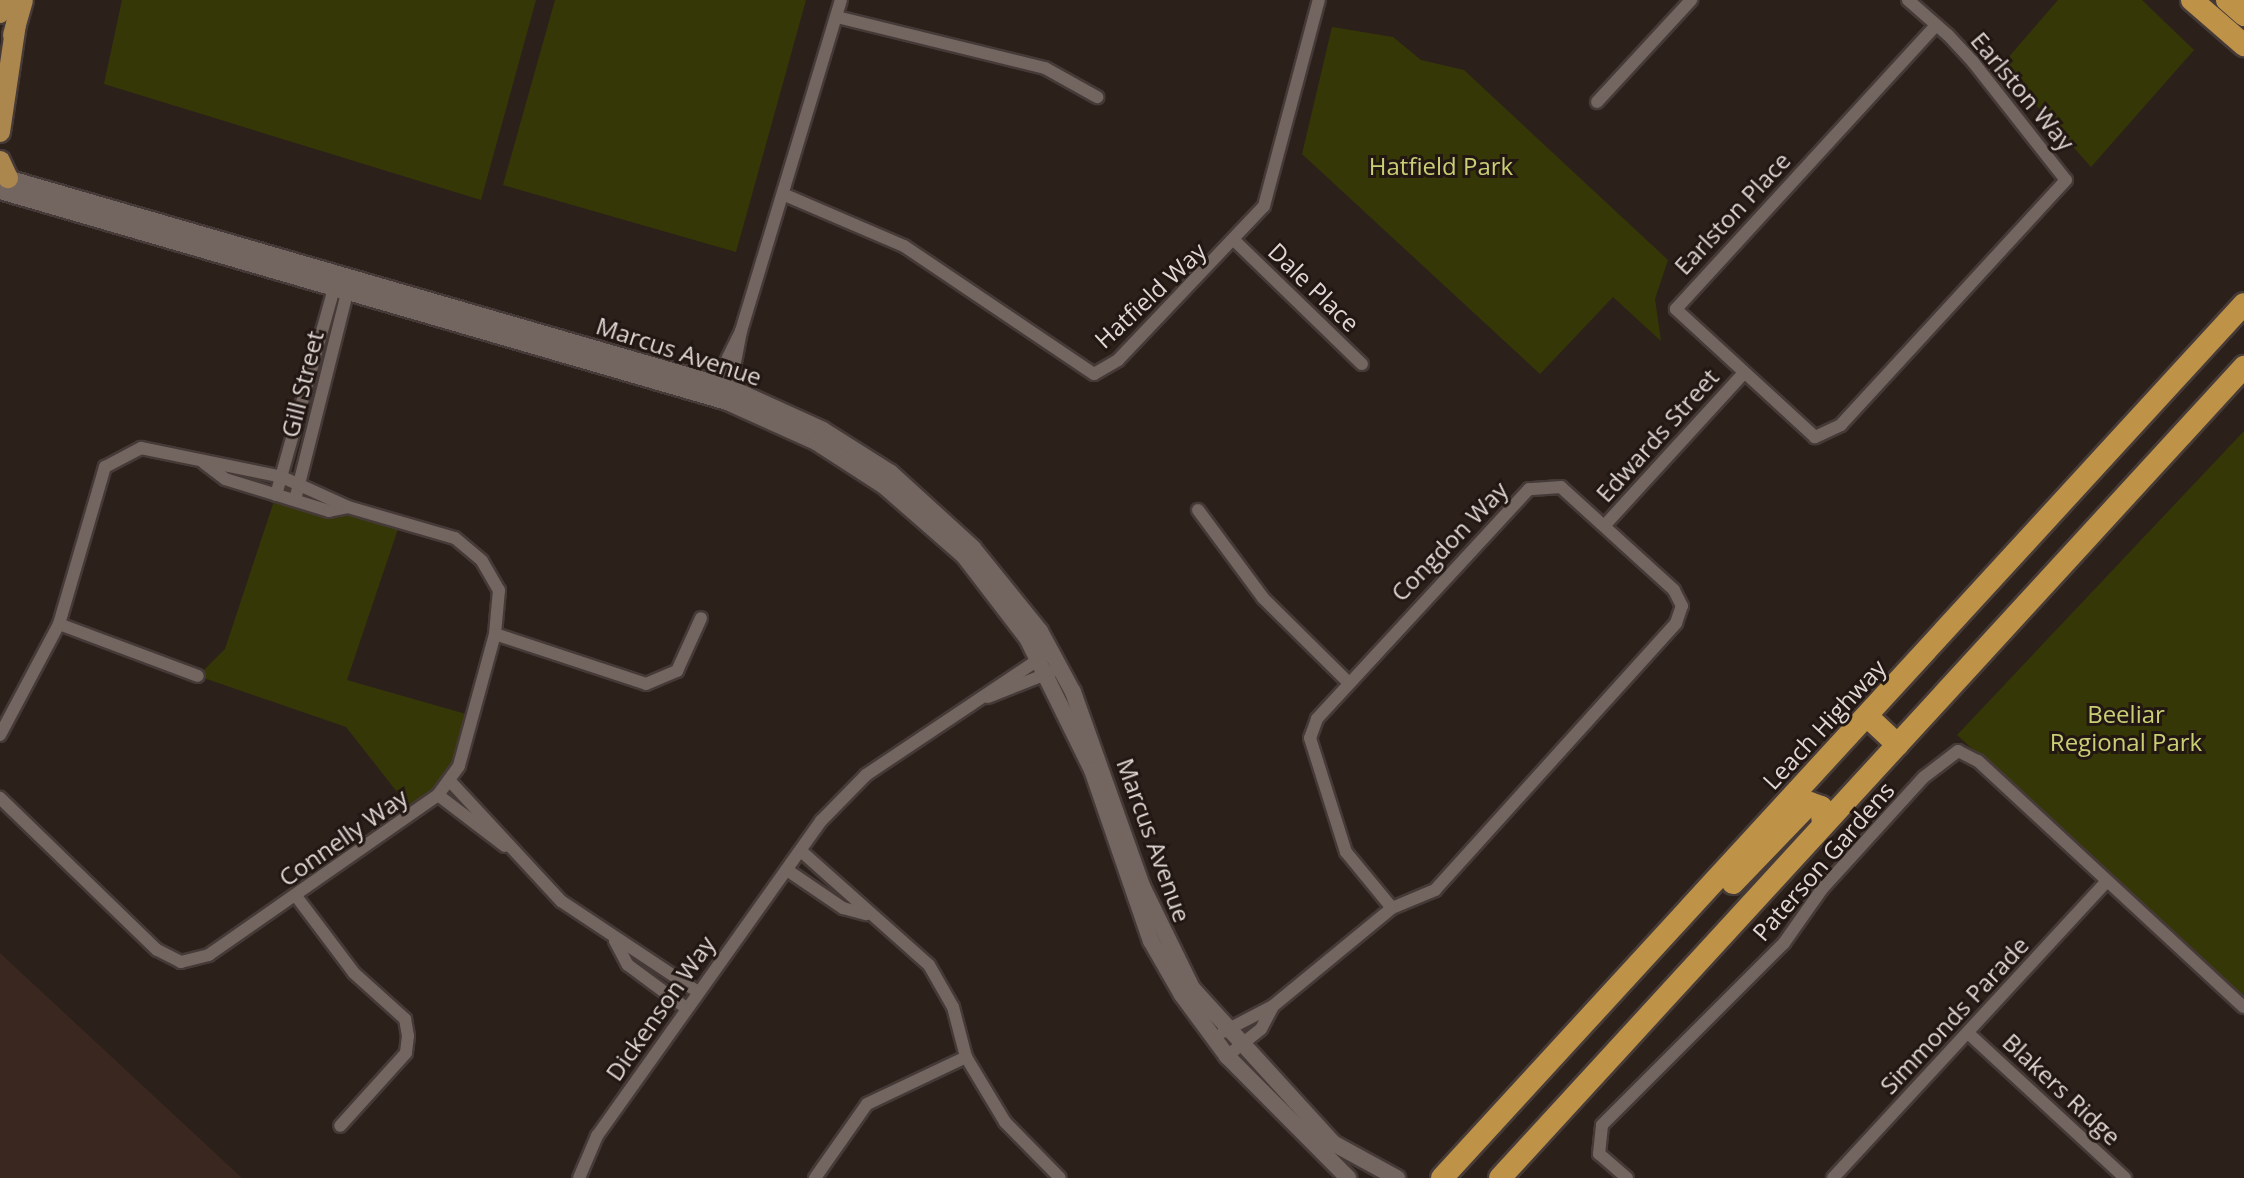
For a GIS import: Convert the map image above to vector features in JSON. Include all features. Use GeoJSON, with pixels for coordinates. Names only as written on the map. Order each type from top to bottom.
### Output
{"type":"FeatureCollection","features":[{"type":"Feature","properties":{"kind":"highway"},"geometry":{"type":"LineString","coordinates":[[2192,0],[2244,45]]}},
{"type":"Feature","properties":{"kind":"highway"},"geometry":{"type":"LineString","coordinates":[[2227,0],[2244,15]]}},
{"type":"Feature","properties":{"kind":"highway","name":"Leach Highway"},"geometry":{"type":"LineString","coordinates":[[1442,1178],[2244,304]]}},
{"type":"Feature","properties":{"kind":"highway"},"geometry":{"type":"LineString","coordinates":[[1500,1178],[2244,367]]}},
{"type":"Feature","properties":{"kind":"highway"},"geometry":{"type":"LineString","coordinates":[[1867,716],[1898,745]]}},
{"type":"Feature","properties":{"kind":"highway"},"geometry":{"type":"LineString","coordinates":[[1676,923],[1706,911],[1810,803],[1821,807],[1823,823]]}},
{"type":"Feature","properties":{"kind":"main road"},"geometry":{"type":"LineString","coordinates":[[0,132],[8,18],[4,0]]}},
{"type":"Feature","properties":{"kind":"main road"},"geometry":{"type":"LineString","coordinates":[[0,81],[8,18],[23,0]]}},
{"type":"Feature","properties":{"kind":"street"},"geometry":{"type":"LineString","coordinates":[[720,392],[785,195],[841,0]]}},
{"type":"Feature","properties":{"kind":"street","name":"Hatfield Way"},"geometry":{"type":"LineString","coordinates":[[785,195],[904,246],[1094,374],[1118,360],[1237,243],[1264,206],[1281,162],[1319,0]]}},
{"type":"Feature","properties":{"kind":"street"},"geometry":{"type":"LineString","coordinates":[[1597,102],[1691,0]]}},
{"type":"Feature","properties":{"kind":"street","name":"Earlston Way"},"geometry":{"type":"LineString","coordinates":[[1908,0],[1936,25],[2066,180]]}},
{"type":"Feature","properties":{"kind":"street"},"geometry":{"type":"LineString","coordinates":[[837,17],[1045,68],[1097,97]]}},
{"type":"Feature","properties":{"kind":"street","name":"Earlston Place"},"geometry":{"type":"LineString","coordinates":[[1936,25],[1676,309],[1741,376],[1805,433],[1825,436],[2066,180]]}},
{"type":"Feature","properties":{"kind":"street","name":"Marcus Avenue"},"geometry":{"type":"LineString","coordinates":[[2,177],[343,283],[720,392],[816,442],[884,486],[964,556],[1049,663],[1092,770],[1151,941],[1232,1052],[1348,1178]]}},
{"type":"Feature","properties":{"kind":"street","name":"Dale Place"},"geometry":{"type":"LineString","coordinates":[[1237,243],[1362,364]]}},
{"type":"Feature","properties":{"kind":"street","name":"Gill Street"},"geometry":{"type":"LineString","coordinates":[[276,495],[343,283]]}},
{"type":"Feature","properties":{"kind":"street","name":"Gill Street"},"geometry":{"type":"LineString","coordinates":[[295,500],[343,283]]}},
{"type":"Feature","properties":{"kind":"street","name":"Edwards Street"},"geometry":{"type":"LineString","coordinates":[[1605,525],[1741,376]]}},
{"type":"Feature","properties":{"kind":"street","name":"Connelly Way"},"geometry":{"type":"LineString","coordinates":[[0,735],[59,624],[105,467],[141,448],[204,463],[229,462],[282,477],[348,507],[455,538],[482,561],[499,590],[495,634],[449,780],[438,795],[209,955],[181,962],[157,950],[0,798]]}},
{"type":"Feature","properties":{"kind":"street","name":"Connelly Way"},"geometry":{"type":"LineString","coordinates":[[204,463],[225,479],[276,495],[329,511],[348,507]]}},
{"type":"Feature","properties":{"kind":"street","name":"Congdon Way"},"geometry":{"type":"LineString","coordinates":[[1220,1035],[1273,1006],[1392,908],[1435,890],[1676,623],[1682,606],[1674,590],[1561,487],[1529,489],[1346,680],[1310,738],[1346,852],[1392,908]]}},
{"type":"Feature","properties":{"kind":"street"},"geometry":{"type":"LineString","coordinates":[[1198,510],[1263,598],[1346,680]]}},
{"type":"Feature","properties":{"kind":"street"},"geometry":{"type":"LineString","coordinates":[[495,634],[646,684],[677,671],[701,618]]}},
{"type":"Feature","properties":{"kind":"street"},"geometry":{"type":"LineString","coordinates":[[59,624],[198,676]]}},
{"type":"Feature","properties":{"kind":"street","name":"Dickenson Way"},"geometry":{"type":"LineString","coordinates":[[579,1178],[597,1136],[686,1008],[801,851],[866,775],[988,697],[1049,663]]}},
{"type":"Feature","properties":{"kind":"street","name":"Paterson Gardens"},"geometry":{"type":"LineString","coordinates":[[1627,1178],[1599,1154],[1602,1125],[1784,943],[1822,889],[1924,777],[1958,751],[1978,761],[2244,1007]]}},
{"type":"Feature","properties":{"kind":"street"},"geometry":{"type":"LineString","coordinates":[[449,780],[505,846]]}},
{"type":"Feature","properties":{"kind":"street"},"geometry":{"type":"LineString","coordinates":[[438,795],[505,846],[615,941],[698,992]]}},
{"type":"Feature","properties":{"kind":"street"},"geometry":{"type":"LineString","coordinates":[[801,851],[854,894],[866,914],[929,965],[953,1007],[966,1057],[1005,1122],[1060,1178]]}},
{"type":"Feature","properties":{"kind":"street"},"geometry":{"type":"LineString","coordinates":[[787,870],[843,908],[866,914]]}},
{"type":"Feature","properties":{"kind":"street","name":"Simmonds Parade"},"geometry":{"type":"LineString","coordinates":[[1833,1178],[2106,882]]}},
{"type":"Feature","properties":{"kind":"street"},"geometry":{"type":"LineString","coordinates":[[296,896],[354,973],[405,1019],[408,1036],[406,1053],[340,1126]]}},
{"type":"Feature","properties":{"kind":"street"},"geometry":{"type":"LineString","coordinates":[[615,941],[628,965],[686,1008]]}},
{"type":"Feature","properties":{"kind":"street","name":"Congdon Way"},"geometry":{"type":"LineString","coordinates":[[1232,1052],[1261,1029],[1273,1006]]}},
{"type":"Feature","properties":{"kind":"street","name":"Blakers Ridge"},"geometry":{"type":"LineString","coordinates":[[1968,1033],[2125,1178]]}},
{"type":"Feature","properties":{"kind":"street","name":"Marcus Avenue"},"geometry":{"type":"LineString","coordinates":[[1232,1052],[1341,1151],[1397,1178]]}},
{"type":"Feature","properties":{"kind":"street"},"geometry":{"type":"LineString","coordinates":[[815,1178],[867,1104],[966,1057]]}},
{"type":"Feature","properties":{"kind":"shaded area"},"geometry":{"type":"Polygon","coordinates":[[[0,953],[242,1178],[0,1178],[0,953]]]}},
{"type":"Feature","properties":{"kind":"green space"},"geometry":{"type":"Polygon","coordinates":[[[122,0],[536,0],[481,200],[104,84],[122,0]]]}},
{"type":"Feature","properties":{"kind":"green space"},"geometry":{"type":"Polygon","coordinates":[[[555,0],[806,0],[736,252],[503,185],[555,0]]]}},
{"type":"Feature","properties":{"kind":"green space"},"geometry":{"type":"Polygon","coordinates":[[[2058,0],[2142,0],[2194,50],[2091,167],[2001,66],[2058,0]]]}},
{"type":"Feature","properties":{"kind":"green space","name":"Hatfield Park"},"geometry":{"type":"Polygon","coordinates":[[[1332,27],[1393,37],[1421,60],[1464,70],[1668,260],[1655,299],[1661,341],[1613,297],[1540,374],[1302,154],[1332,27]]]}},
{"type":"Feature","properties":{"kind":"green space","name":"Beeliar Regional Park"},"geometry":{"type":"Polygon","coordinates":[[[2244,431],[2244,996],[1957,735],[2244,431]]]}},
{"type":"Feature","properties":{"kind":"green space"},"geometry":{"type":"Polygon","coordinates":[[[282,477],[400,523],[347,680],[473,716],[459,766],[416,816],[346,727],[198,676],[225,649],[282,477]]]}}]}
